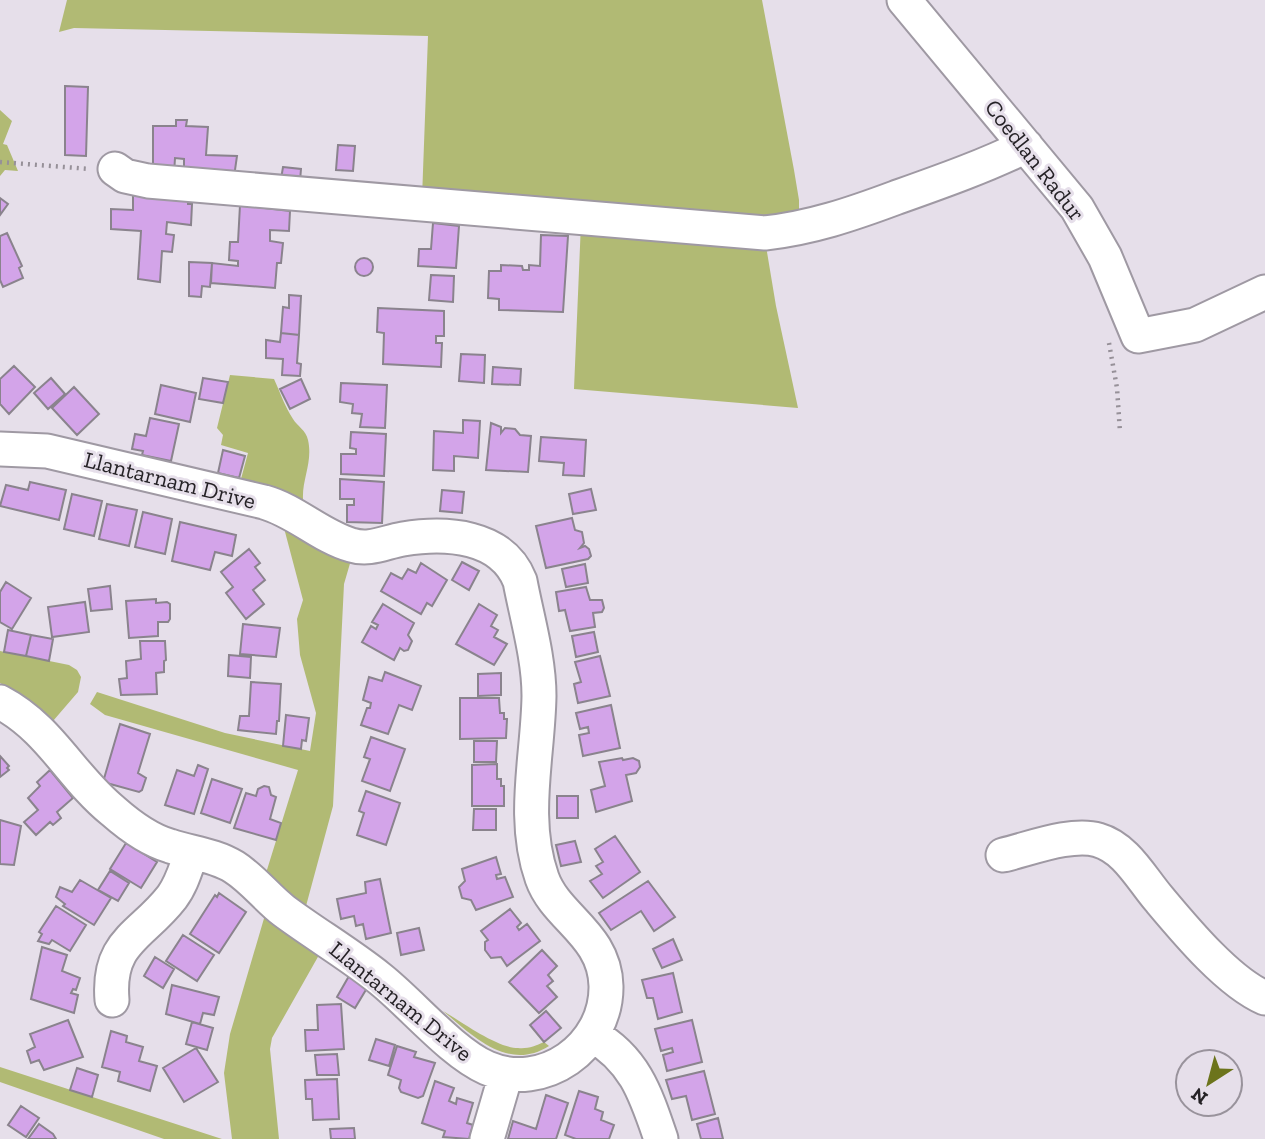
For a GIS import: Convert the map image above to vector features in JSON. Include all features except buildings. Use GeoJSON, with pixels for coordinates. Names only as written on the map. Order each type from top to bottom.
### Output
{"type":"FeatureCollection","features":[{"type":"Feature","properties":{"kind":"street","name":"Coedlan Radur"},"geometry":{"type":"LineString","coordinates":[[909,2],[1077,208],[1105,257],[1123,337]]}},
{"type":"Feature","properties":{"kind":"street"},"geometry":{"type":"LineString","coordinates":[[115,169],[125,176],[148,181],[765,233],[800,230],[844,216],[979,169],[1026,146]]}},
{"type":"Feature","properties":{"kind":"street"},"geometry":{"type":"LineString","coordinates":[[1123,337],[1195,325],[1265,292]]}},
{"type":"Feature","properties":{"kind":"street","name":"Llantarnam Drive"},"geometry":{"type":"LineString","coordinates":[[0,449],[47,451],[274,505],[349,545],[363,548],[426,536],[453,536],[491,547],[508,560],[520,581],[538,675],[537,723],[530,790],[539,869],[553,897],[589,938],[604,970],[605,1001],[592,1035],[585,1046],[550,1069],[536,1074],[506,1074],[487,1068],[473,1060],[379,978],[277,906],[252,880],[218,859],[151,839],[114,812],[94,794],[48,738],[14,709],[0,702]]}},
{"type":"Feature","properties":{"kind":"street"},"geometry":{"type":"LineString","coordinates":[[1003,855],[1079,837],[1099,840],[1118,850],[1157,897],[1228,972],[1265,998]]}},
{"type":"Feature","properties":{"kind":"street"},"geometry":{"type":"LineString","coordinates":[[112,1000],[110,982],[118,956],[125,944],[171,899],[181,881],[191,852]]}},
{"type":"Feature","properties":{"kind":"street"},"geometry":{"type":"LineString","coordinates":[[592,1035],[609,1044],[631,1068],[661,1139]]}},
{"type":"Feature","properties":{"kind":"street"},"geometry":{"type":"LineString","coordinates":[[487,1139],[506,1074]]}},
{"type":"Feature","properties":{"kind":"path"},"geometry":{"type":"LineString","coordinates":[[0,162],[68,169],[115,169]]}},
{"type":"Feature","properties":{"kind":"path"},"geometry":{"type":"LineString","coordinates":[[1120,432],[1117,388],[1123,337]]}},
{"type":"Feature","properties":{"kind":"green space"},"geometry":{"type":"Polygon","coordinates":[[[67,0],[762,0],[794,170],[799,221],[422,198],[428,36],[74,28],[59,32],[67,0]]]}},
{"type":"Feature","properties":{"kind":"green space"},"geometry":{"type":"Polygon","coordinates":[[[0,110],[12,121],[3,144],[7,145],[18,171],[5,170],[0,176],[0,110]]]}},
{"type":"Feature","properties":{"kind":"green space"},"geometry":{"type":"Polygon","coordinates":[[[581,223],[765,240],[798,408],[574,389],[581,223]]]}},
{"type":"Feature","properties":{"kind":"green space"},"geometry":{"type":"Polygon","coordinates":[[[230,375],[274,379],[290,414],[305,433],[309,448],[308,463],[303,499],[297,504],[244,491],[241,479],[248,453],[221,445],[223,435],[217,428],[230,375]]]}},
{"type":"Feature","properties":{"kind":"green space"},"geometry":{"type":"Polygon","coordinates":[[[284,528],[351,560],[344,584],[333,806],[306,906],[266,873],[298,770],[105,715],[90,704],[97,692],[225,733],[310,751],[316,713],[300,655],[297,619],[303,600],[284,528]]]}},
{"type":"Feature","properties":{"kind":"green space"},"geometry":{"type":"Polygon","coordinates":[[[0,651],[69,665],[77,670],[81,677],[78,692],[53,721],[31,701],[0,683],[0,651]]]}},
{"type":"Feature","properties":{"kind":"green space"},"geometry":{"type":"Polygon","coordinates":[[[265,915],[319,955],[272,1038],[270,1049],[279,1139],[232,1139],[224,1073],[230,1034],[265,915]]]}},
{"type":"Feature","properties":{"kind":"green space"},"geometry":{"type":"Polygon","coordinates":[[[443,1011],[500,1044],[522,1048],[544,1042],[549,1046],[534,1053],[505,1053],[479,1040],[443,1011]]]}},
{"type":"Feature","properties":{"kind":"green space"},"geometry":{"type":"Polygon","coordinates":[[[0,1067],[222,1139],[164,1139],[0,1082],[0,1067]]]}}]}
